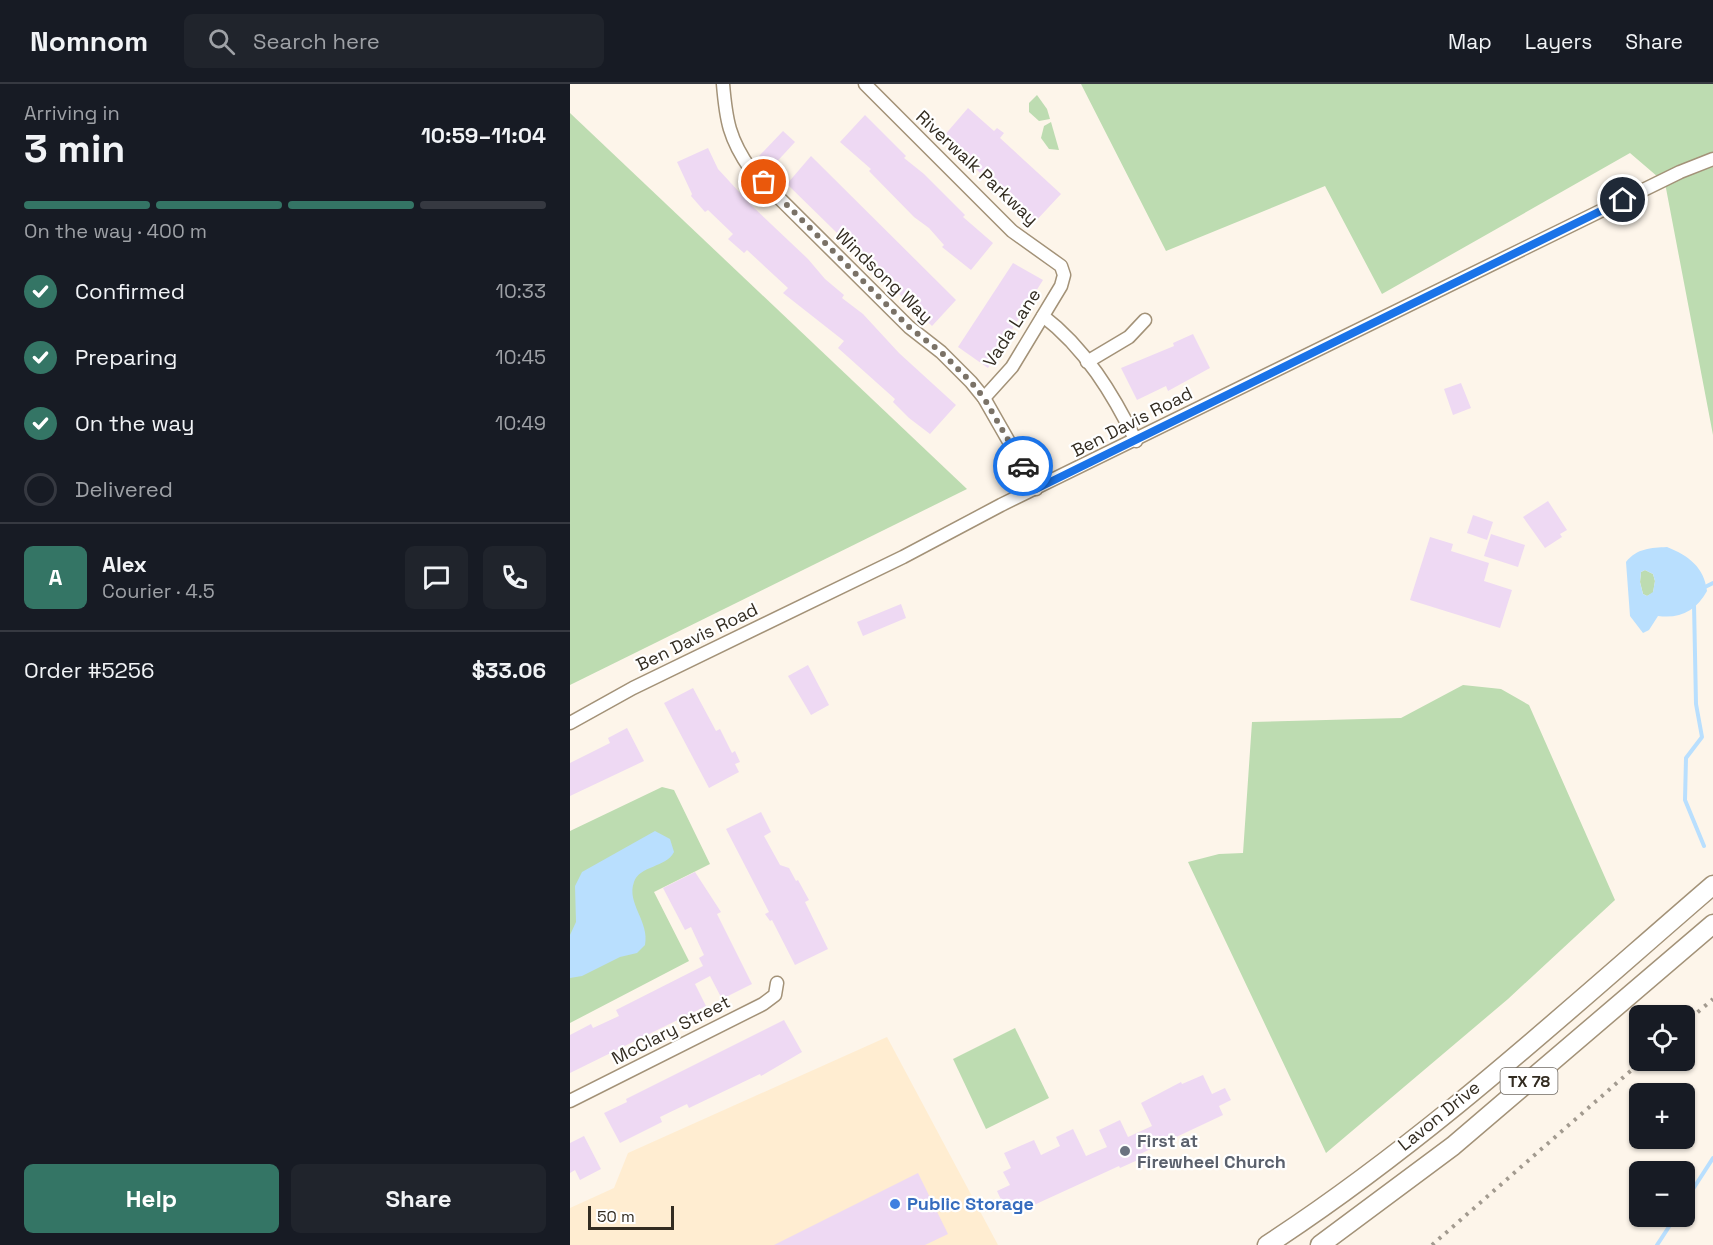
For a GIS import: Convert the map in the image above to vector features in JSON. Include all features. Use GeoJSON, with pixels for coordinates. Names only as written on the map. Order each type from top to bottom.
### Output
{"type":"FeatureCollection","features":[{"type":"Feature","properties":{"kind":"main road","name":"Lavon Drive"},"geometry":{"type":"LineString","coordinates":[[1267,1245],[1354,1184],[1437,1119],[1713,885]]}},
{"type":"Feature","properties":{"kind":"main road","name":"Lavon Drive"},"geometry":{"type":"LineString","coordinates":[[1320,1245],[1453,1146],[1713,924]]}},
{"type":"Feature","properties":{"kind":"street","name":"Windsong Way"},"geometry":{"type":"LineString","coordinates":[[723,84],[726,121],[731,139],[751,170],[909,327],[956,367],[984,398],[1036,489]]}},
{"type":"Feature","properties":{"kind":"street","name":"Riverwalk Parkway"},"geometry":{"type":"LineString","coordinates":[[865,84],[1012,231],[1056,260],[1064,275]]}},
{"type":"Feature","properties":{"kind":"street","name":"Ben Davis Road"},"geometry":{"type":"LineString","coordinates":[[570,723],[633,688],[1036,489],[1670,177],[1713,159]]}},
{"type":"Feature","properties":{"kind":"street","name":"Vada Lane"},"geometry":{"type":"LineString","coordinates":[[984,398],[1012,367],[1061,286],[1064,275]]}},
{"type":"Feature","properties":{"kind":"street"},"geometry":{"type":"LineString","coordinates":[[1043,316],[1062,331],[1088,362],[1115,399],[1136,441]]}},
{"type":"Feature","properties":{"kind":"street"},"geometry":{"type":"LineString","coordinates":[[1088,362],[1129,337],[1145,320]]}},
{"type":"Feature","properties":{"kind":"street","name":"McClary Street"},"geometry":{"type":"LineString","coordinates":[[570,1101],[763,1004],[775,995],[777,982]]}},
{"type":"Feature","properties":{"kind":"shaded area"},"geometry":{"type":"Polygon","coordinates":[[[887,1037],[998,1245],[570,1245],[570,1208],[614,1188],[628,1153],[887,1037]]]}},
{"type":"Feature","properties":{"kind":"green space"},"geometry":{"type":"Polygon","coordinates":[[[1081,84],[1713,84],[1713,435],[1665,183],[1630,153],[1382,294],[1325,186],[1166,251],[1081,84]]]}},
{"type":"Feature","properties":{"kind":"green space"},"geometry":{"type":"Polygon","coordinates":[[[1037,95],[1047,109],[1050,119],[1039,121],[1029,112],[1029,103],[1037,95]]]}},
{"type":"Feature","properties":{"kind":"green space"},"geometry":{"type":"Polygon","coordinates":[[[570,113],[967,489],[570,685],[570,113]]]}},
{"type":"Feature","properties":{"kind":"green space"},"geometry":{"type":"Polygon","coordinates":[[[1051,122],[1059,150],[1049,149],[1041,138],[1044,126],[1051,122]]]}},
{"type":"Feature","properties":{"kind":"green space"},"geometry":{"type":"Polygon","coordinates":[[[1645,570],[1653,574],[1655,581],[1653,593],[1647,596],[1643,594],[1640,582],[1641,572],[1645,570]]]}},
{"type":"Feature","properties":{"kind":"green space"},"geometry":{"type":"Polygon","coordinates":[[[1463,685],[1501,689],[1529,705],[1615,900],[1508,999],[1326,1153],[1188,862],[1219,854],[1243,853],[1252,722],[1401,718],[1463,685]]]}},
{"type":"Feature","properties":{"kind":"green space"},"geometry":{"type":"Polygon","coordinates":[[[662,787],[674,790],[710,864],[654,892],[689,961],[570,1023],[570,831],[662,787]]]}},
{"type":"Feature","properties":{"kind":"green space"},"geometry":{"type":"Polygon","coordinates":[[[1015,1028],[1049,1098],[986,1129],[953,1059],[1015,1028]]]}},
{"type":"Feature","properties":{"kind":"water"},"geometry":{"type":"Polygon","coordinates":[[[1667,547],[1694,563],[1703,575],[1707,591],[1698,604],[1687,612],[1666,617],[1658,616],[1649,630],[1643,633],[1630,616],[1626,562],[1640,551],[1667,547]],[[1645,570],[1641,572],[1640,582],[1643,594],[1647,596],[1653,592],[1655,581],[1653,574],[1645,570]]]}},
{"type":"Feature","properties":{"kind":"water"},"geometry":{"type":"Polygon","coordinates":[[[655,831],[670,839],[674,852],[665,861],[642,872],[634,882],[633,897],[644,928],[645,945],[637,953],[620,957],[582,976],[570,978],[570,935],[576,922],[575,886],[582,872],[655,831]]]}},
{"type":"Feature","properties":{"kind":"building"},"geometry":{"type":"Polygon","coordinates":[[[968,108],[994,131],[997,128],[1004,133],[1000,138],[1061,194],[1033,224],[943,137],[968,108]]]}},
{"type":"Feature","properties":{"kind":"building"},"geometry":{"type":"Polygon","coordinates":[[[865,115],[906,156],[904,158],[924,174],[965,215],[963,217],[993,243],[971,270],[942,247],[944,245],[929,228],[914,217],[869,171],[871,169],[840,142],[865,115]]]}},
{"type":"Feature","properties":{"kind":"building"},"geometry":{"type":"Polygon","coordinates":[[[783,131],[795,142],[772,167],[759,156],[783,131]]]}},
{"type":"Feature","properties":{"kind":"building"},"geometry":{"type":"Polygon","coordinates":[[[708,148],[718,169],[752,206],[844,295],[842,298],[863,314],[899,353],[956,405],[930,434],[909,418],[893,402],[895,399],[838,348],[844,341],[783,293],[788,288],[747,250],[744,253],[728,239],[733,234],[708,210],[705,212],[691,196],[677,162],[708,148]]]}},
{"type":"Feature","properties":{"kind":"building"},"geometry":{"type":"Polygon","coordinates":[[[811,156],[956,300],[932,326],[787,184],[811,156]]]}},
{"type":"Feature","properties":{"kind":"building"},"geometry":{"type":"Polygon","coordinates":[[[1013,263],[1043,280],[988,368],[958,347],[1013,263]]]}},
{"type":"Feature","properties":{"kind":"building"},"geometry":{"type":"Polygon","coordinates":[[[1193,334],[1210,368],[1168,391],[1166,386],[1137,400],[1121,368],[1174,346],[1173,343],[1193,334]]]}},
{"type":"Feature","properties":{"kind":"building"},"geometry":{"type":"Polygon","coordinates":[[[1461,383],[1471,408],[1453,415],[1444,389],[1461,383]]]}},
{"type":"Feature","properties":{"kind":"building"},"geometry":{"type":"Polygon","coordinates":[[[1548,501],[1567,530],[1560,534],[1562,537],[1545,548],[1523,517],[1548,501]]]}},
{"type":"Feature","properties":{"kind":"building"},"geometry":{"type":"Polygon","coordinates":[[[1473,515],[1493,522],[1487,540],[1467,533],[1473,515]]]}},
{"type":"Feature","properties":{"kind":"building"},"geometry":{"type":"Polygon","coordinates":[[[1491,534],[1525,545],[1518,567],[1484,556],[1491,534]]]}},
{"type":"Feature","properties":{"kind":"building"},"geometry":{"type":"Polygon","coordinates":[[[1430,537],[1453,544],[1451,551],[1489,563],[1484,581],[1512,590],[1500,628],[1410,600],[1430,537]]]}},
{"type":"Feature","properties":{"kind":"building"},"geometry":{"type":"Polygon","coordinates":[[[901,604],[906,618],[863,636],[857,622],[901,604]]]}},
{"type":"Feature","properties":{"kind":"building"},"geometry":{"type":"Polygon","coordinates":[[[808,665],[829,705],[811,715],[788,676],[808,665]]]}},
{"type":"Feature","properties":{"kind":"building"},"geometry":{"type":"Polygon","coordinates":[[[693,688],[716,731],[720,729],[732,753],[735,751],[740,762],[735,764],[739,772],[709,788],[664,703],[693,688]]]}},
{"type":"Feature","properties":{"kind":"building"},"geometry":{"type":"Polygon","coordinates":[[[627,728],[644,761],[570,796],[570,763],[610,743],[608,738],[627,728]]]}},
{"type":"Feature","properties":{"kind":"building"},"geometry":{"type":"Polygon","coordinates":[[[761,812],[771,832],[764,836],[780,865],[789,868],[796,881],[798,880],[809,900],[805,902],[828,949],[795,965],[772,920],[770,921],[765,914],[769,912],[726,829],[761,812]]]}},
{"type":"Feature","properties":{"kind":"building"},"geometry":{"type":"Polygon","coordinates":[[[695,872],[721,912],[717,914],[752,984],[722,999],[710,976],[695,984],[706,1006],[570,1073],[570,1035],[591,1024],[593,1028],[619,1016],[616,1010],[703,966],[699,958],[704,955],[691,927],[685,930],[663,888],[695,872]]]}},
{"type":"Feature","properties":{"kind":"building"},"geometry":{"type":"Polygon","coordinates":[[[784,1020],[802,1052],[761,1076],[760,1074],[689,1108],[687,1104],[660,1117],[662,1122],[620,1143],[604,1113],[627,1102],[626,1099],[784,1020]]]}},
{"type":"Feature","properties":{"kind":"building"},"geometry":{"type":"Polygon","coordinates":[[[1203,1075],[1212,1094],[1225,1088],[1231,1100],[1219,1106],[1223,1115],[1138,1155],[1140,1159],[1120,1168],[1119,1166],[1023,1210],[1018,1199],[1004,1206],[997,1191],[1010,1185],[1003,1172],[1011,1168],[1004,1153],[1034,1140],[1041,1155],[1060,1146],[1056,1137],[1073,1129],[1086,1156],[1107,1147],[1099,1130],[1120,1120],[1128,1137],[1152,1126],[1141,1103],[1181,1082],[1182,1084],[1203,1075]]]}},
{"type":"Feature","properties":{"kind":"building"},"geometry":{"type":"Polygon","coordinates":[[[584,1136],[601,1169],[580,1180],[575,1170],[570,1173],[570,1143],[584,1136]]]}},
{"type":"Feature","properties":{"kind":"building","name":"Public Storage"},"geometry":{"type":"Polygon","coordinates":[[[918,1173],[948,1234],[925,1245],[774,1245],[918,1173]]]}},
{"type":"Feature","properties":{"kind":"waterway"},"geometry":{"type":"LineString","coordinates":[[1703,588],[1713,583]]}},
{"type":"Feature","properties":{"kind":"waterway"},"geometry":{"type":"LineString","coordinates":[[1694,604],[1696,704],[1702,737],[1686,758],[1685,800],[1704,846]]}},
{"type":"Feature","properties":{"kind":"waterway"},"geometry":{"type":"LineString","coordinates":[[1695,1186],[1713,1158]]}},
{"type":"Feature","properties":{"kind":"waterway"},"geometry":{"type":"LineString","coordinates":[[1657,1245],[1669,1227]]}},
{"type":"Feature","properties":{"kind":"railway"},"geometry":{"type":"LineString","coordinates":[[1695,1015],[1713,999]]}},
{"type":"Feature","properties":{"kind":"railway"},"geometry":{"type":"LineString","coordinates":[[1432,1245],[1630,1071]]}},
{"type":"Feature","properties":{"kind":"way so far"},"geometry":{"type":"LineString","coordinates":[[764,182],[909,327],[941,352],[971,382],[984,398],[1023,466]]}},
{"type":"Feature","properties":{"kind":"place","name":"First at Firewheel Church"},"geometry":{"type":"Point","coordinates":[1125,1151]}},
{"type":"Feature","properties":{"kind":"place","name":"Public Storage"},"geometry":{"type":"Point","coordinates":[895,1204]}},
{"type":"Feature","properties":{"kind":"route"},"geometry":{"type":"LineString","coordinates":[[1023,466],[1036,489],[1623,200]]}}]}
